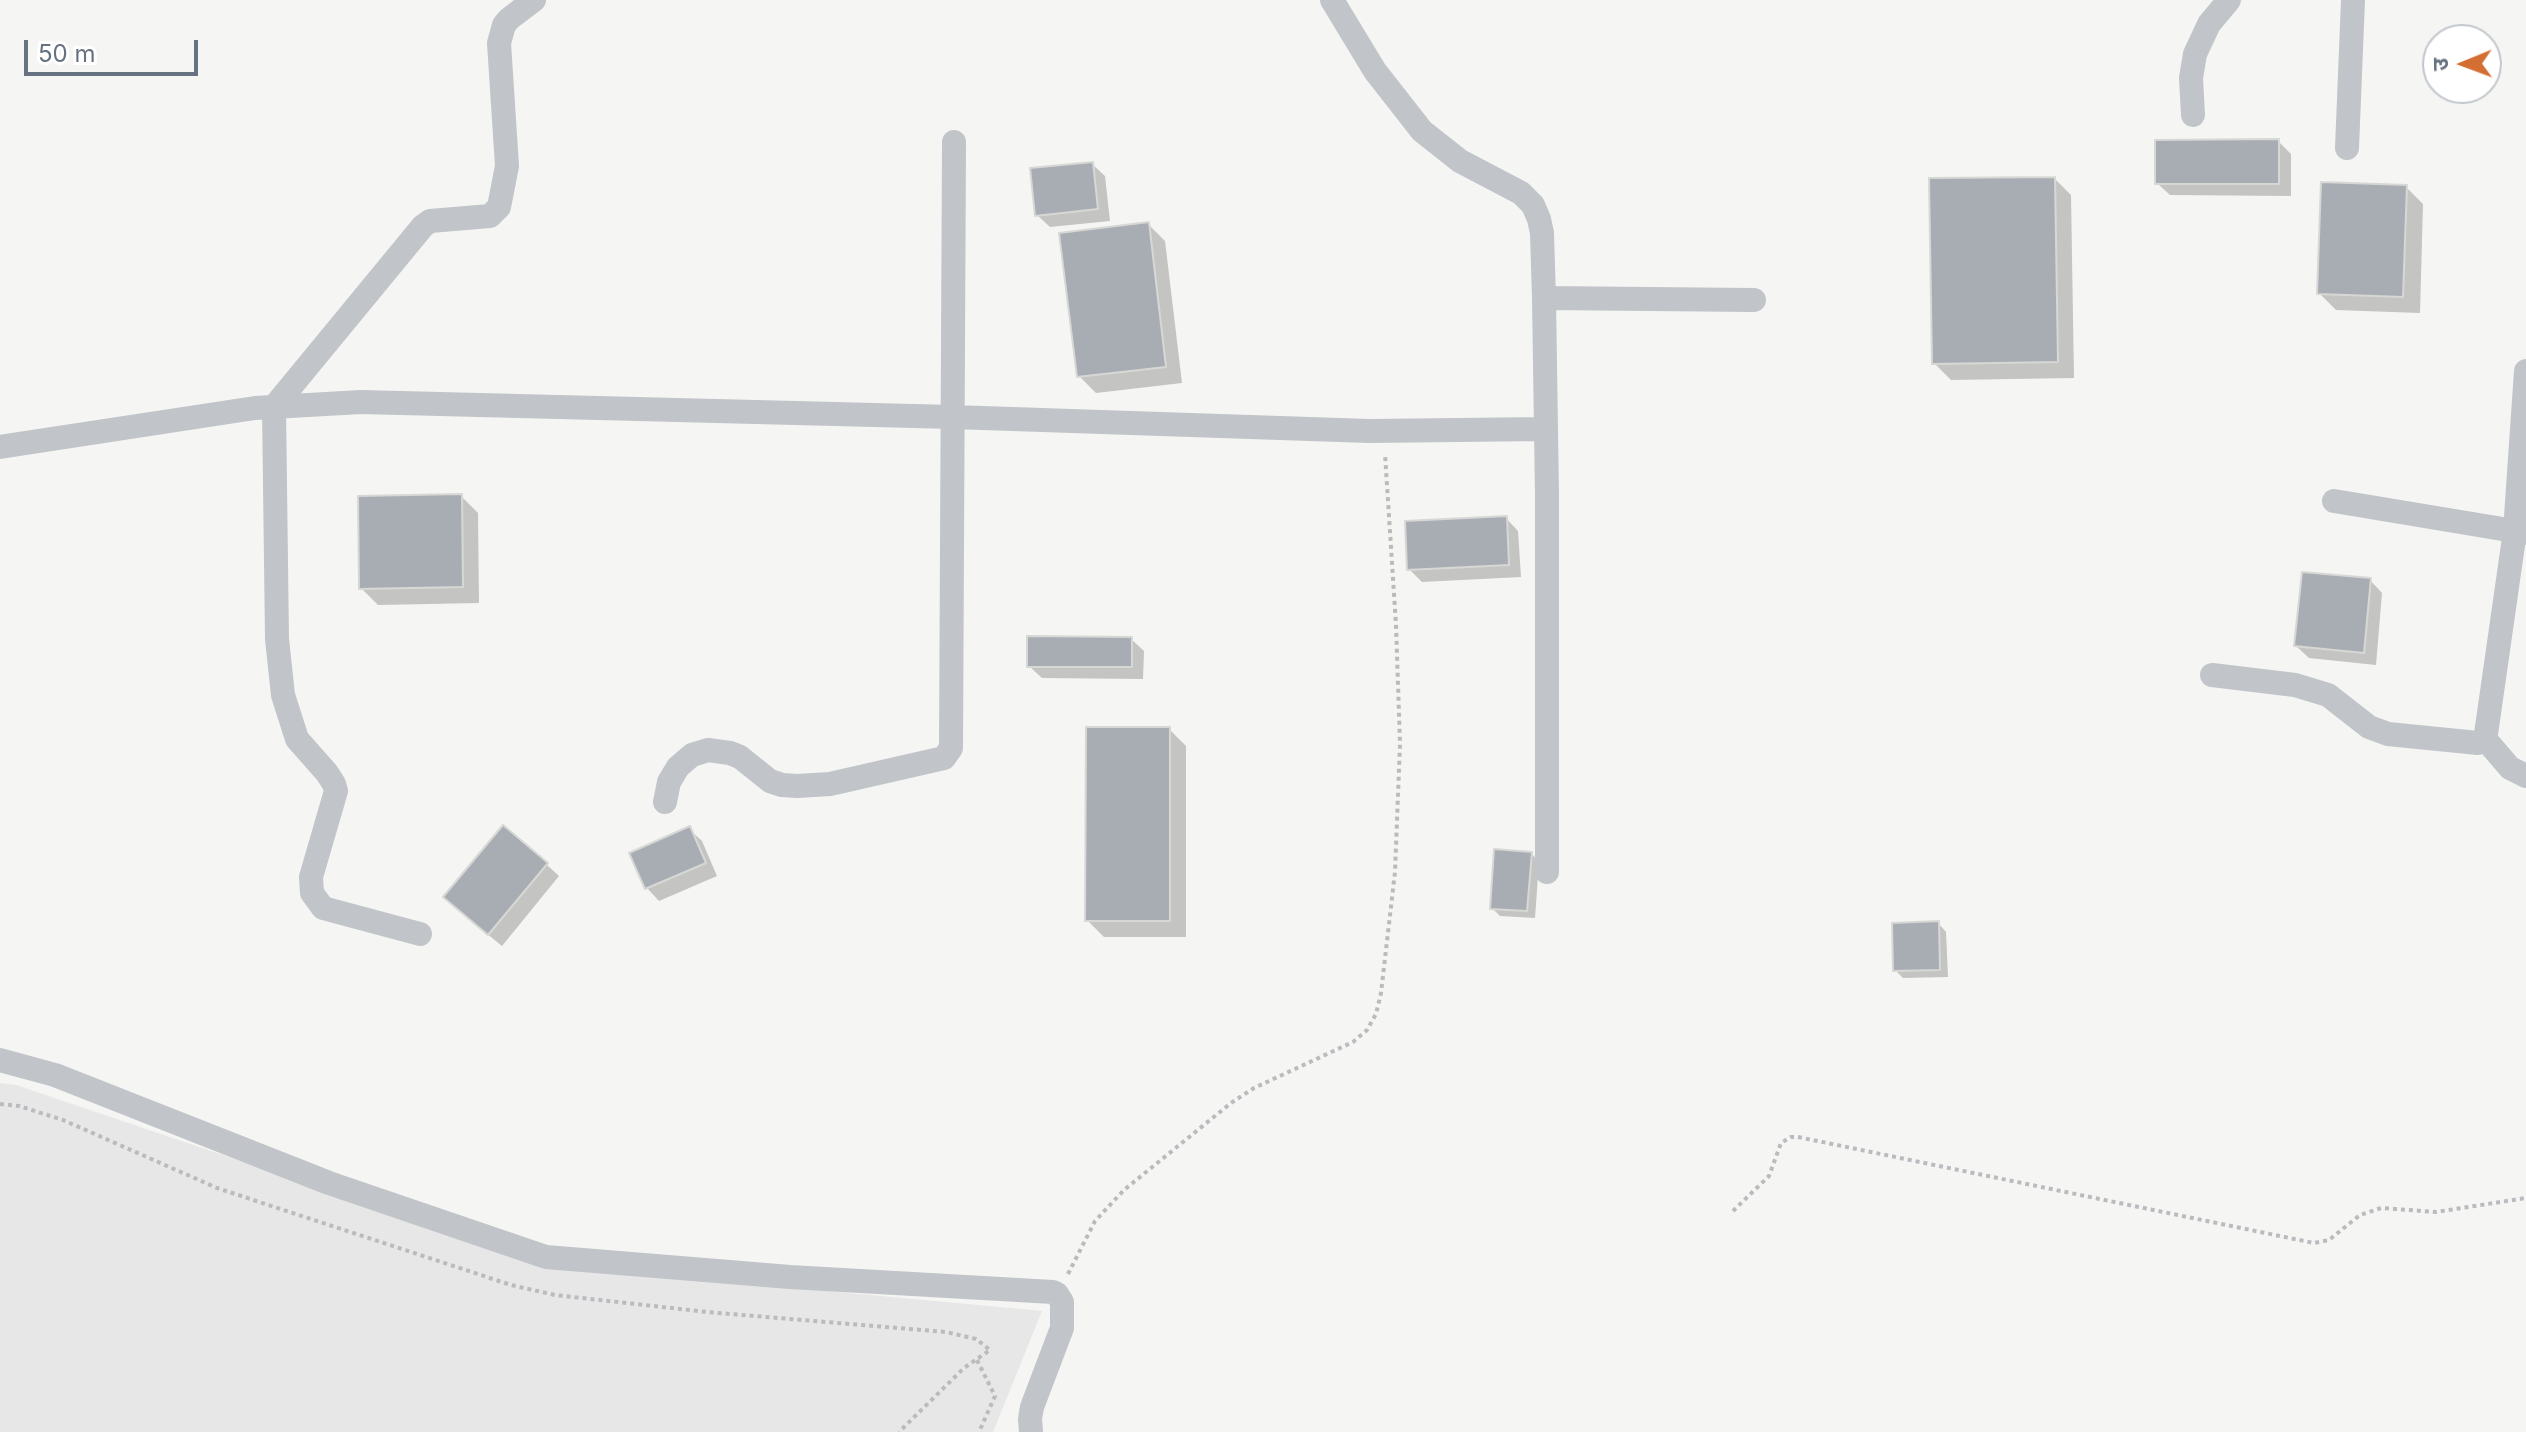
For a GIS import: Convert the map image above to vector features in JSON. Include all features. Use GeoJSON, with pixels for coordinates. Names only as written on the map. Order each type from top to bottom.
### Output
{"type":"FeatureCollection","features":[{"type":"Feature","properties":{"kind":"street"},"geometry":{"type":"LineString","coordinates":[[420,934],[323,908],[312,893],[311,877],[336,791],[327,773],[297,739],[283,695],[277,639],[274,407],[423,226],[430,221],[490,216],[499,207],[507,166],[499,43],[504,25],[534,0]]}},
{"type":"Feature","properties":{"kind":"street"},"geometry":{"type":"LineString","coordinates":[[1332,0],[1375,71],[1422,131],[1460,161],[1521,193],[1533,205],[1542,233],[1547,872]]}},
{"type":"Feature","properties":{"kind":"street"},"geometry":{"type":"LineString","coordinates":[[2193,115],[2191,78],[2195,54],[2209,24],[2229,0]]}},
{"type":"Feature","properties":{"kind":"street"},"geometry":{"type":"LineString","coordinates":[[2347,148],[2353,0]]}},
{"type":"Feature","properties":{"kind":"street"},"geometry":{"type":"LineString","coordinates":[[665,802],[669,782],[678,767],[692,755],[708,750],[740,757],[770,781],[797,786],[830,784],[944,758],[951,748],[954,142]]}},
{"type":"Feature","properties":{"kind":"street"},"geometry":{"type":"LineString","coordinates":[[1544,298],[1754,300]]}},
{"type":"Feature","properties":{"kind":"street"},"geometry":{"type":"LineString","coordinates":[[2526,371],[2520,532],[2486,740],[2510,768],[2526,776]]}},
{"type":"Feature","properties":{"kind":"street"},"geometry":{"type":"LineString","coordinates":[[0,447],[274,407],[361,402],[1383,431],[1545,429]]}},
{"type":"Feature","properties":{"kind":"street"},"geometry":{"type":"LineString","coordinates":[[2334,501],[2520,532]]}},
{"type":"Feature","properties":{"kind":"street"},"geometry":{"type":"LineString","coordinates":[[2212,675],[2295,685],[2328,695],[2369,727],[2388,734],[2478,743],[2486,740]]}},
{"type":"Feature","properties":{"kind":"street"},"geometry":{"type":"LineString","coordinates":[[0,1060],[55,1075],[329,1183],[546,1257],[759,1275],[1057,1294],[1061,1298],[1062,1328],[1032,1407],[1031,1432]]}},
{"type":"Feature","properties":{"kind":"path"},"geometry":{"type":"LineString","coordinates":[[1057,1294],[1095,1221],[1124,1190],[1231,1103],[1254,1088],[1353,1042],[1367,1030],[1376,1014],[1395,872],[1400,744],[1392,541],[1383,431]]}},
{"type":"Feature","properties":{"kind":"path"},"geometry":{"type":"LineString","coordinates":[[1733,1211],[1769,1176],[1781,1143],[1791,1137],[2314,1243],[2329,1240],[2360,1215],[2381,1208],[2436,1212],[2526,1198]]}},
{"type":"Feature","properties":{"kind":"path"},"geometry":{"type":"LineString","coordinates":[[899,1432],[964,1368],[990,1350]]}},
{"type":"Feature","properties":{"kind":"path"},"geometry":{"type":"LineString","coordinates":[[977,1360],[995,1396],[979,1432]]}},
{"type":"Feature","properties":{"kind":"shaded area"},"geometry":{"type":"Polygon","coordinates":[[[0,1083],[16,1085],[548,1265],[1042,1311],[993,1432],[0,1432],[0,1083]]]}},
{"type":"Feature","properties":{"kind":"building"},"geometry":{"type":"Polygon","coordinates":[[[2279,139],[2279,184],[2155,184],[2155,140],[2279,139]]]}},
{"type":"Feature","properties":{"kind":"building"},"geometry":{"type":"Polygon","coordinates":[[[1093,162],[1098,209],[1035,216],[1030,168],[1093,162]]]}},
{"type":"Feature","properties":{"kind":"building"},"geometry":{"type":"Polygon","coordinates":[[[2055,177],[2058,362],[1932,364],[1929,178],[2055,177]]]}},
{"type":"Feature","properties":{"kind":"building"},"geometry":{"type":"Polygon","coordinates":[[[2321,182],[2407,185],[2403,297],[2317,294],[2321,182]]]}},
{"type":"Feature","properties":{"kind":"building"},"geometry":{"type":"Polygon","coordinates":[[[1149,222],[1166,367],[1077,377],[1059,233],[1149,222]]]}},
{"type":"Feature","properties":{"kind":"building"},"geometry":{"type":"Polygon","coordinates":[[[462,494],[463,587],[359,589],[358,496],[462,494]]]}},
{"type":"Feature","properties":{"kind":"building"},"geometry":{"type":"Polygon","coordinates":[[[1507,516],[1509,565],[1407,570],[1405,521],[1507,516]]]}},
{"type":"Feature","properties":{"kind":"building"},"geometry":{"type":"Polygon","coordinates":[[[2302,572],[2371,578],[2364,653],[2294,646],[2302,572]]]}},
{"type":"Feature","properties":{"kind":"building"},"geometry":{"type":"Polygon","coordinates":[[[1027,636],[1132,637],[1132,667],[1027,667],[1027,636]]]}},
{"type":"Feature","properties":{"kind":"building"},"geometry":{"type":"Polygon","coordinates":[[[1086,727],[1170,727],[1170,921],[1085,921],[1086,727]]]}},
{"type":"Feature","properties":{"kind":"building"},"geometry":{"type":"Polygon","coordinates":[[[503,825],[548,863],[488,935],[443,897],[503,825]]]}},
{"type":"Feature","properties":{"kind":"building"},"geometry":{"type":"Polygon","coordinates":[[[690,826],[706,863],[645,889],[629,853],[690,826]]]}},
{"type":"Feature","properties":{"kind":"building"},"geometry":{"type":"Polygon","coordinates":[[[1494,849],[1532,852],[1527,911],[1490,909],[1494,849]]]}},
{"type":"Feature","properties":{"kind":"building"},"geometry":{"type":"Polygon","coordinates":[[[1939,921],[1940,970],[1893,971],[1892,923],[1939,921]]]}}]}
